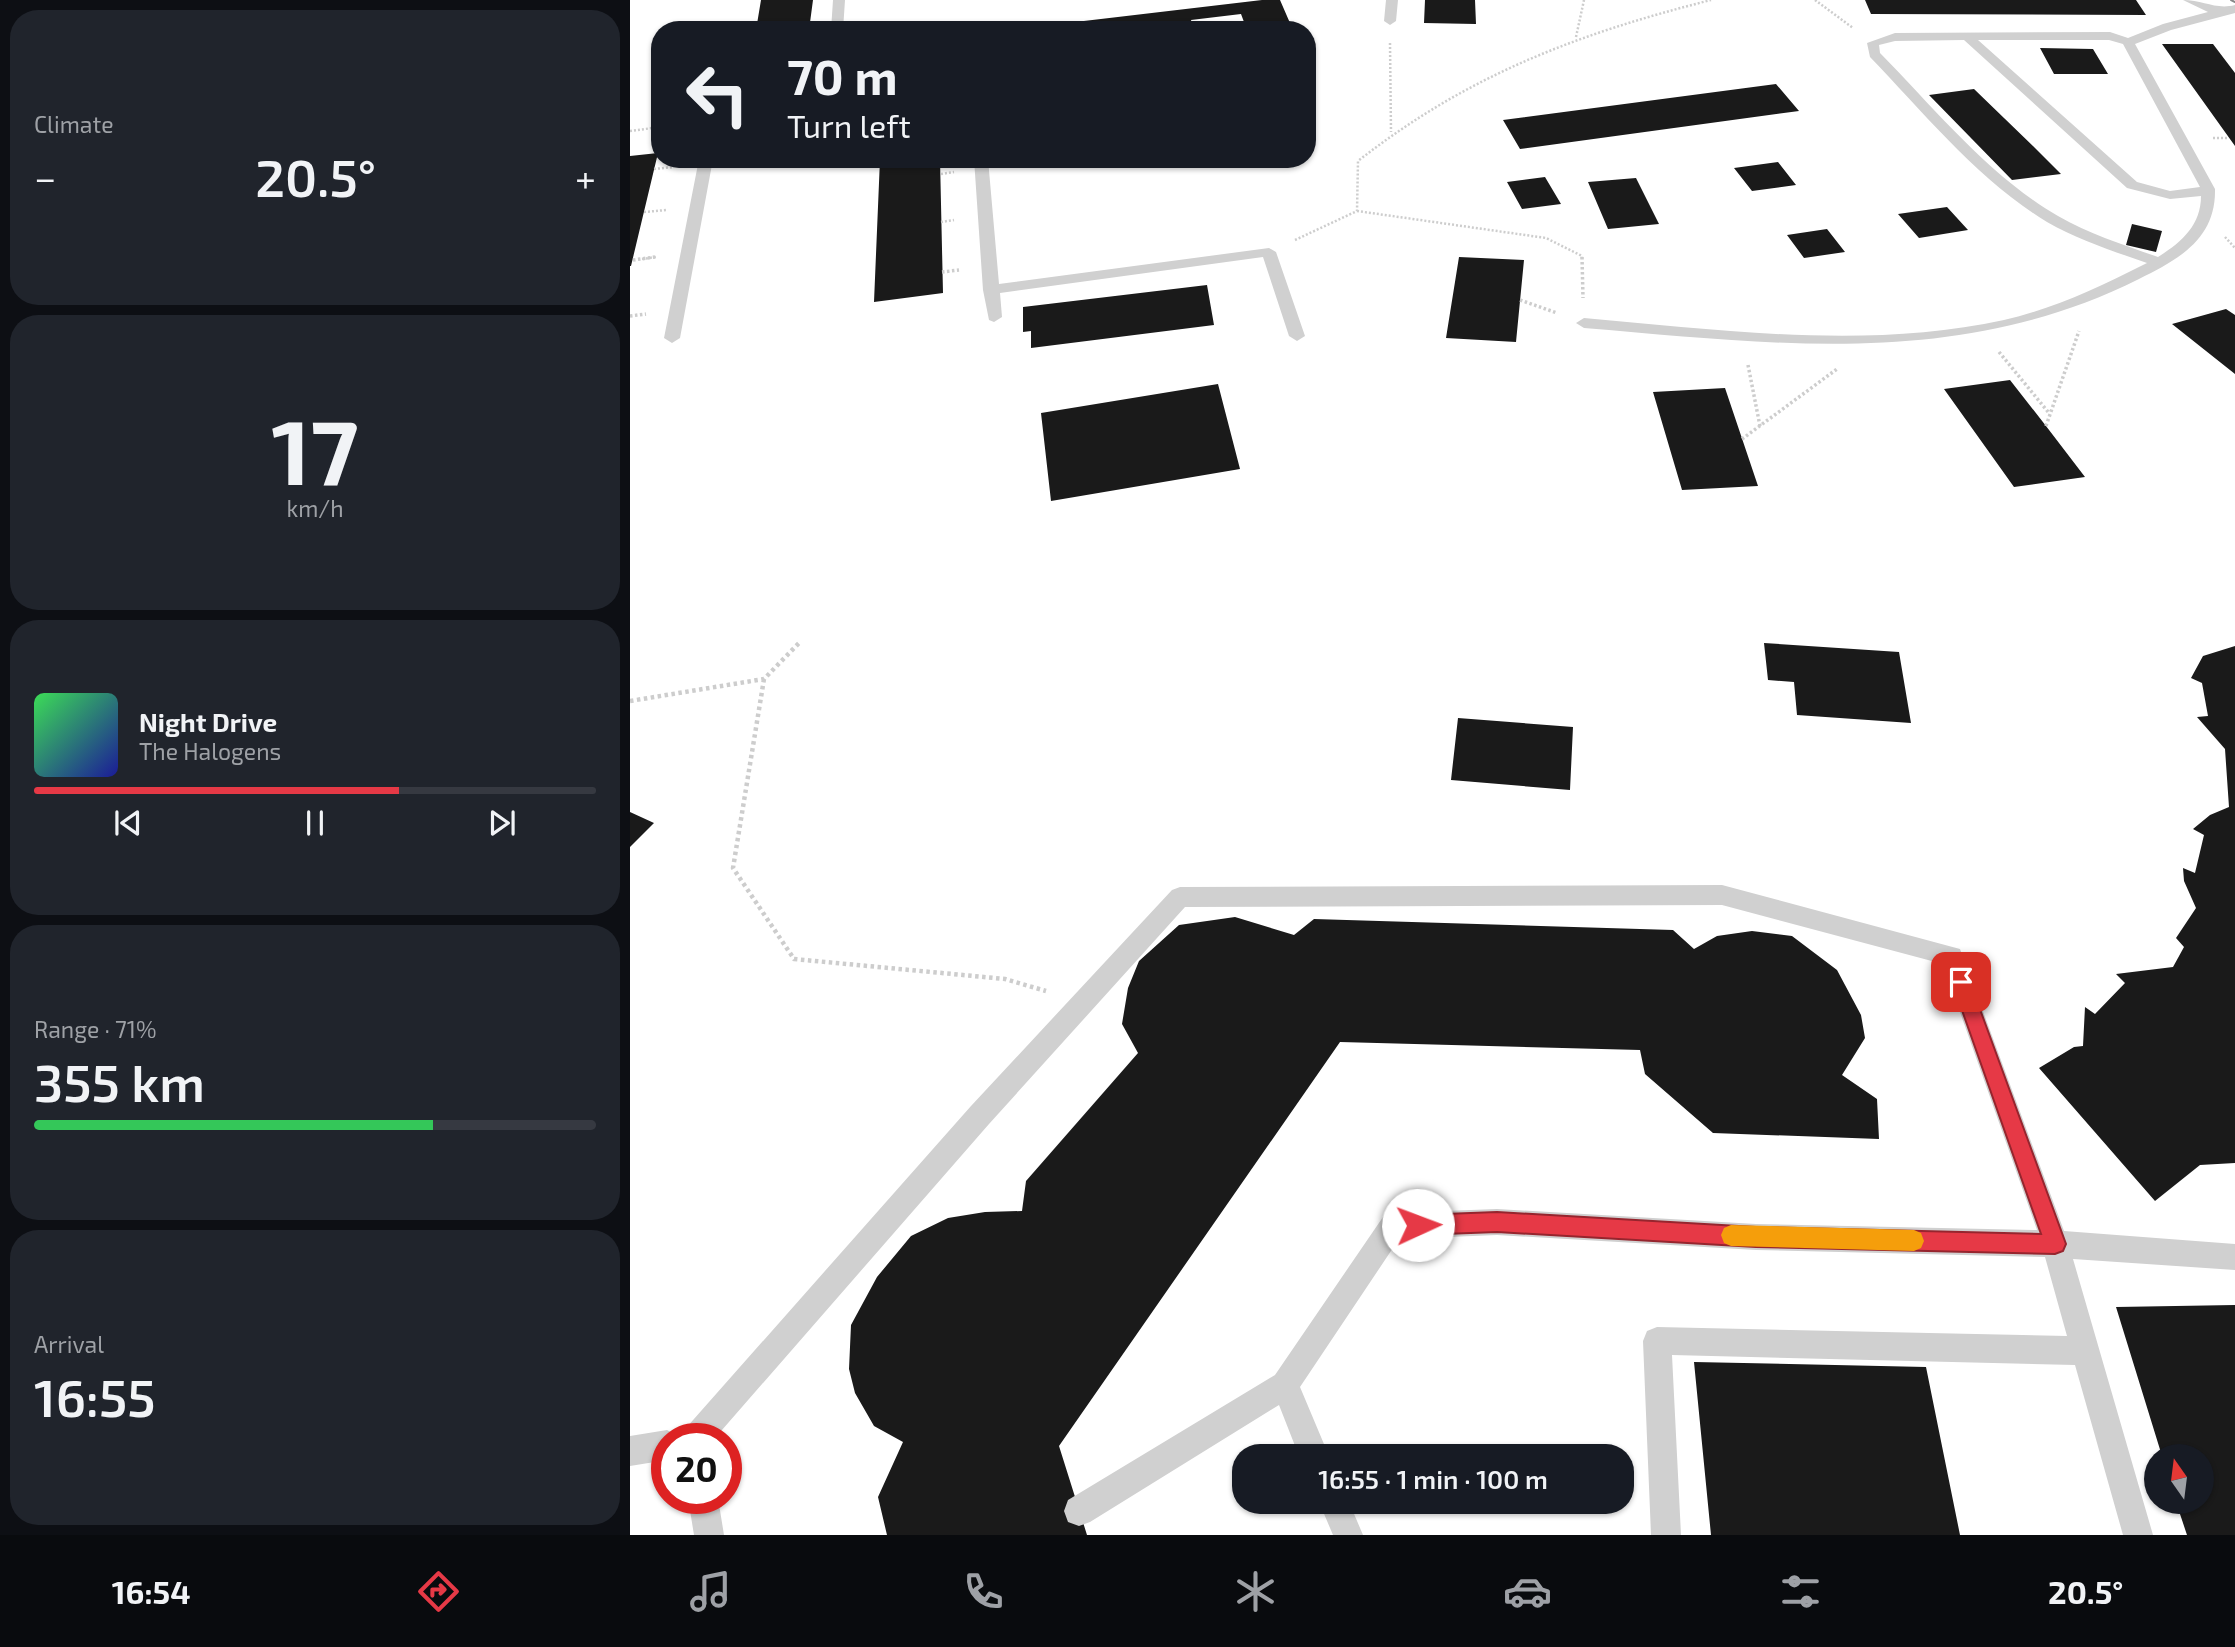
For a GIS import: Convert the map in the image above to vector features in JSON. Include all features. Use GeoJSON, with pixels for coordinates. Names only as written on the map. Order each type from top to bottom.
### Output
{"type":"FeatureCollection","features":[{"type":"Feature","properties":{"kind":"lane"},"geometry":{"type":"LineString","coordinates":[[838,21],[839,0]]}},
{"type":"Feature","properties":{"kind":"lane"},"geometry":{"type":"LineString","coordinates":[[1390,21],[1392,0]]}},
{"type":"Feature","properties":{"kind":"lane"},"geometry":{"type":"LineString","coordinates":[[2189,0],[2219,13]]}},
{"type":"Feature","properties":{"kind":"lane"},"geometry":{"type":"LineString","coordinates":[[2161,262],[2108,245],[2052,219],[2003,184],[1874,54],[1873,43],[1895,37],[1968,36],[2110,36],[2128,42],[2167,27],[2235,9]]}},
{"type":"Feature","properties":{"kind":"lane"},"geometry":{"type":"LineString","coordinates":[[1968,36],[2132,185],[2162,196],[2192,195],[2208,189]]}},
{"type":"Feature","properties":{"kind":"lane"},"geometry":{"type":"LineString","coordinates":[[1584,323],[1742,335],[1876,340],[1992,327],[2091,296],[2161,262],[2189,239],[2206,216],[2208,189],[2128,42]]}},
{"type":"Feature","properties":{"kind":"lane"},"geometry":{"type":"LineString","coordinates":[[672,338],[704,168]]}},
{"type":"Feature","properties":{"kind":"lane"},"geometry":{"type":"LineString","coordinates":[[982,168],[993,317]]}},
{"type":"Feature","properties":{"kind":"lane"},"geometry":{"type":"LineString","coordinates":[[991,290],[1269,252],[1297,336]]}},
{"type":"Feature","properties":{"kind":"lane"},"geometry":{"type":"LineString","coordinates":[[709,1423],[971,1125],[1180,897],[1722,895],[1952,956],[2055,1244],[2138,1535]]}},
{"type":"Feature","properties":{"kind":"lane"},"geometry":{"type":"LineString","coordinates":[[1079,1511],[1284,1385],[1392,1226],[1497,1222],[1756,1237],[2055,1244],[2235,1257]]}},
{"type":"Feature","properties":{"kind":"lane"},"geometry":{"type":"LineString","coordinates":[[1665,1535],[1657,1341],[2086,1351]]}},
{"type":"Feature","properties":{"kind":"lane"},"geometry":{"type":"LineString","coordinates":[[1284,1385],[1309,1444]]}},
{"type":"Feature","properties":{"kind":"lane"},"geometry":{"type":"LineString","coordinates":[[630,1451],[651,1448]]}},
{"type":"Feature","properties":{"kind":"lane"},"geometry":{"type":"LineString","coordinates":[[706,1514],[709,1535]]}},
{"type":"Feature","properties":{"kind":"lane"},"geometry":{"type":"LineString","coordinates":[[1339,1514],[1348,1535]]}},
{"type":"Feature","properties":{"kind":"path"},"geometry":{"type":"LineString","coordinates":[[1576,38],[1584,0]]}},
{"type":"Feature","properties":{"kind":"path"},"geometry":{"type":"LineString","coordinates":[[1357,211],[1358,161],[1391,133],[1470,86],[1576,38],[1651,14],[1711,0]]}},
{"type":"Feature","properties":{"kind":"path"},"geometry":{"type":"LineString","coordinates":[[1815,0],[1873,43]]}},
{"type":"Feature","properties":{"kind":"path"},"geometry":{"type":"LineString","coordinates":[[1390,21],[1391,133]]}},
{"type":"Feature","properties":{"kind":"path"},"geometry":{"type":"LineString","coordinates":[[630,131],[651,128]]}},
{"type":"Feature","properties":{"kind":"path"},"geometry":{"type":"LineString","coordinates":[[1269,252],[1339,222],[1357,211],[1546,238],[1582,256],[1584,323],[1520,300]]}},
{"type":"Feature","properties":{"kind":"path"},"geometry":{"type":"LineString","coordinates":[[2046,426],[2091,296]]}},
{"type":"Feature","properties":{"kind":"path"},"geometry":{"type":"LineString","coordinates":[[1980,328],[2050,414]]}},
{"type":"Feature","properties":{"kind":"path"},"geometry":{"type":"LineString","coordinates":[[1742,335],[1760,426]]}},
{"type":"Feature","properties":{"kind":"path"},"geometry":{"type":"LineString","coordinates":[[1742,439],[1876,340]]}},
{"type":"Feature","properties":{"kind":"path"},"geometry":{"type":"LineString","coordinates":[[630,701],[764,678],[799,643]]}},
{"type":"Feature","properties":{"kind":"path"},"geometry":{"type":"LineString","coordinates":[[764,678],[733,867],[794,959],[1005,979],[1083,1002]]}},
{"type":"Feature","properties":{"kind":"building"},"geometry":{"type":"Polygon","coordinates":[[[761,0],[813,0],[810,21],[758,21],[761,0]]]}},
{"type":"Feature","properties":{"kind":"building"},"geometry":{"type":"Polygon","coordinates":[[[1280,0],[1289,21],[1244,21],[1241,14],[1191,21],[1084,21],[1280,0]]]}},
{"type":"Feature","properties":{"kind":"building"},"geometry":{"type":"Polygon","coordinates":[[[1425,0],[1475,0],[1476,24],[1424,23],[1425,0]]]}},
{"type":"Feature","properties":{"kind":"building"},"geometry":{"type":"Polygon","coordinates":[[[1865,0],[2136,0],[2146,15],[1871,14],[1865,0]]]}},
{"type":"Feature","properties":{"kind":"building"},"geometry":{"type":"Polygon","coordinates":[[[2162,44],[2213,44],[2235,73],[2235,146],[2162,44]]]}},
{"type":"Feature","properties":{"kind":"building"},"geometry":{"type":"Polygon","coordinates":[[[2040,48],[2093,49],[2108,74],[2054,74],[2040,48]]]}},
{"type":"Feature","properties":{"kind":"building"},"geometry":{"type":"Polygon","coordinates":[[[1776,84],[1799,111],[1520,149],[1503,120],[1776,84]]]}},
{"type":"Feature","properties":{"kind":"building"},"geometry":{"type":"Polygon","coordinates":[[[1974,89],[2061,174],[2012,180],[1929,95],[1974,89]]]}},
{"type":"Feature","properties":{"kind":"building"},"geometry":{"type":"Polygon","coordinates":[[[651,154],[651,168],[654,168],[631,266],[630,266],[630,156],[651,154]]]}},
{"type":"Feature","properties":{"kind":"building"},"geometry":{"type":"Polygon","coordinates":[[[1778,162],[1796,185],[1752,191],[1734,168],[1778,162]]]}},
{"type":"Feature","properties":{"kind":"building"},"geometry":{"type":"Polygon","coordinates":[[[880,168],[940,168],[943,293],[874,302],[880,168]]]}},
{"type":"Feature","properties":{"kind":"building"},"geometry":{"type":"Polygon","coordinates":[[[1545,177],[1561,204],[1522,209],[1507,182],[1545,177]]]}},
{"type":"Feature","properties":{"kind":"building"},"geometry":{"type":"Polygon","coordinates":[[[1636,178],[1659,224],[1608,229],[1588,182],[1636,178]]]}},
{"type":"Feature","properties":{"kind":"building"},"geometry":{"type":"Polygon","coordinates":[[[1947,207],[1968,230],[1919,238],[1898,214],[1947,207]]]}},
{"type":"Feature","properties":{"kind":"building"},"geometry":{"type":"Polygon","coordinates":[[[2132,224],[2162,231],[2156,252],[2126,245],[2132,224]]]}},
{"type":"Feature","properties":{"kind":"building"},"geometry":{"type":"Polygon","coordinates":[[[1827,229],[1845,252],[1804,258],[1787,235],[1827,229]]]}},
{"type":"Feature","properties":{"kind":"building"},"geometry":{"type":"Polygon","coordinates":[[[1459,257],[1524,260],[1516,342],[1446,338],[1459,257]]]}},
{"type":"Feature","properties":{"kind":"building"},"geometry":{"type":"Polygon","coordinates":[[[1207,285],[1214,325],[1031,348],[1031,331],[1023,332],[1023,307],[1207,285]]]}},
{"type":"Feature","properties":{"kind":"building"},"geometry":{"type":"Polygon","coordinates":[[[2226,309],[2235,315],[2235,374],[2172,324],[2226,309]]]}},
{"type":"Feature","properties":{"kind":"building"},"geometry":{"type":"Polygon","coordinates":[[[2010,380],[2085,477],[2014,487],[1944,389],[2010,380]]]}},
{"type":"Feature","properties":{"kind":"building"},"geometry":{"type":"Polygon","coordinates":[[[1218,384],[1240,469],[1051,501],[1041,413],[1218,384]]]}},
{"type":"Feature","properties":{"kind":"building"},"geometry":{"type":"Polygon","coordinates":[[[1725,388],[1758,486],[1682,490],[1653,392],[1725,388]]]}},
{"type":"Feature","properties":{"kind":"building"},"geometry":{"type":"Polygon","coordinates":[[[1764,643],[1899,652],[1911,723],[1797,715],[1794,682],[1768,680],[1764,643]]]}},
{"type":"Feature","properties":{"kind":"building"},"geometry":{"type":"Polygon","coordinates":[[[2235,646],[2235,1163],[2200,1165],[2155,1201],[2039,1068],[2074,1047],[2083,1046],[2085,1007],[2095,1014],[2125,983],[2116,974],[2173,967],[2184,947],[2176,938],[2196,908],[2184,881],[2183,868],[2195,873],[2204,835],[2193,829],[2210,815],[2229,807],[2225,749],[2197,717],[2208,716],[2202,683],[2191,678],[2203,656],[2235,646]]]}},
{"type":"Feature","properties":{"kind":"building"},"geometry":{"type":"Polygon","coordinates":[[[1458,718],[1573,727],[1570,790],[1451,780],[1458,718]]]}},
{"type":"Feature","properties":{"kind":"building"},"geometry":{"type":"Polygon","coordinates":[[[630,812],[654,823],[630,847],[630,812]]]}},
{"type":"Feature","properties":{"kind":"building"},"geometry":{"type":"Polygon","coordinates":[[[1235,917],[1294,935],[1314,919],[1673,930],[1694,949],[1717,936],[1752,931],[1792,936],[1837,970],[1861,1015],[1865,1038],[1842,1075],[1877,1099],[1879,1139],[1713,1133],[1645,1074],[1640,1050],[1340,1042],[1059,1446],[1087,1535],[887,1535],[878,1497],[903,1442],[874,1426],[855,1393],[849,1369],[851,1325],[877,1277],[911,1236],[948,1218],[985,1212],[1022,1211],[1026,1181],[1138,1053],[1122,1024],[1128,988],[1139,961],[1179,925],[1235,917]]]}},
{"type":"Feature","properties":{"kind":"building"},"geometry":{"type":"Polygon","coordinates":[[[2235,1305],[2235,1535],[2187,1535],[2180,1514],[2214,1514],[2214,1444],[2158,1444],[2116,1307],[2235,1305]]]}},
{"type":"Feature","properties":{"kind":"building"},"geometry":{"type":"Polygon","coordinates":[[[1694,1362],[1926,1367],[1960,1535],[1711,1535],[1694,1362]]]}},
{"type":"Feature","properties":{"kind":"tram line"},"geometry":{"type":"LineString","coordinates":[[2231,0],[2235,2]]}},
{"type":"Feature","properties":{"kind":"slow traffic"},"geometry":{"type":"LineString","coordinates":[[1731,1235],[1914,1241]]}},
{"type":"Feature","properties":{"kind":"route"},"geometry":{"type":"LineString","coordinates":[[1418,1225],[1497,1222],[1756,1237],[2055,1244],[1961,982]]}}]}
